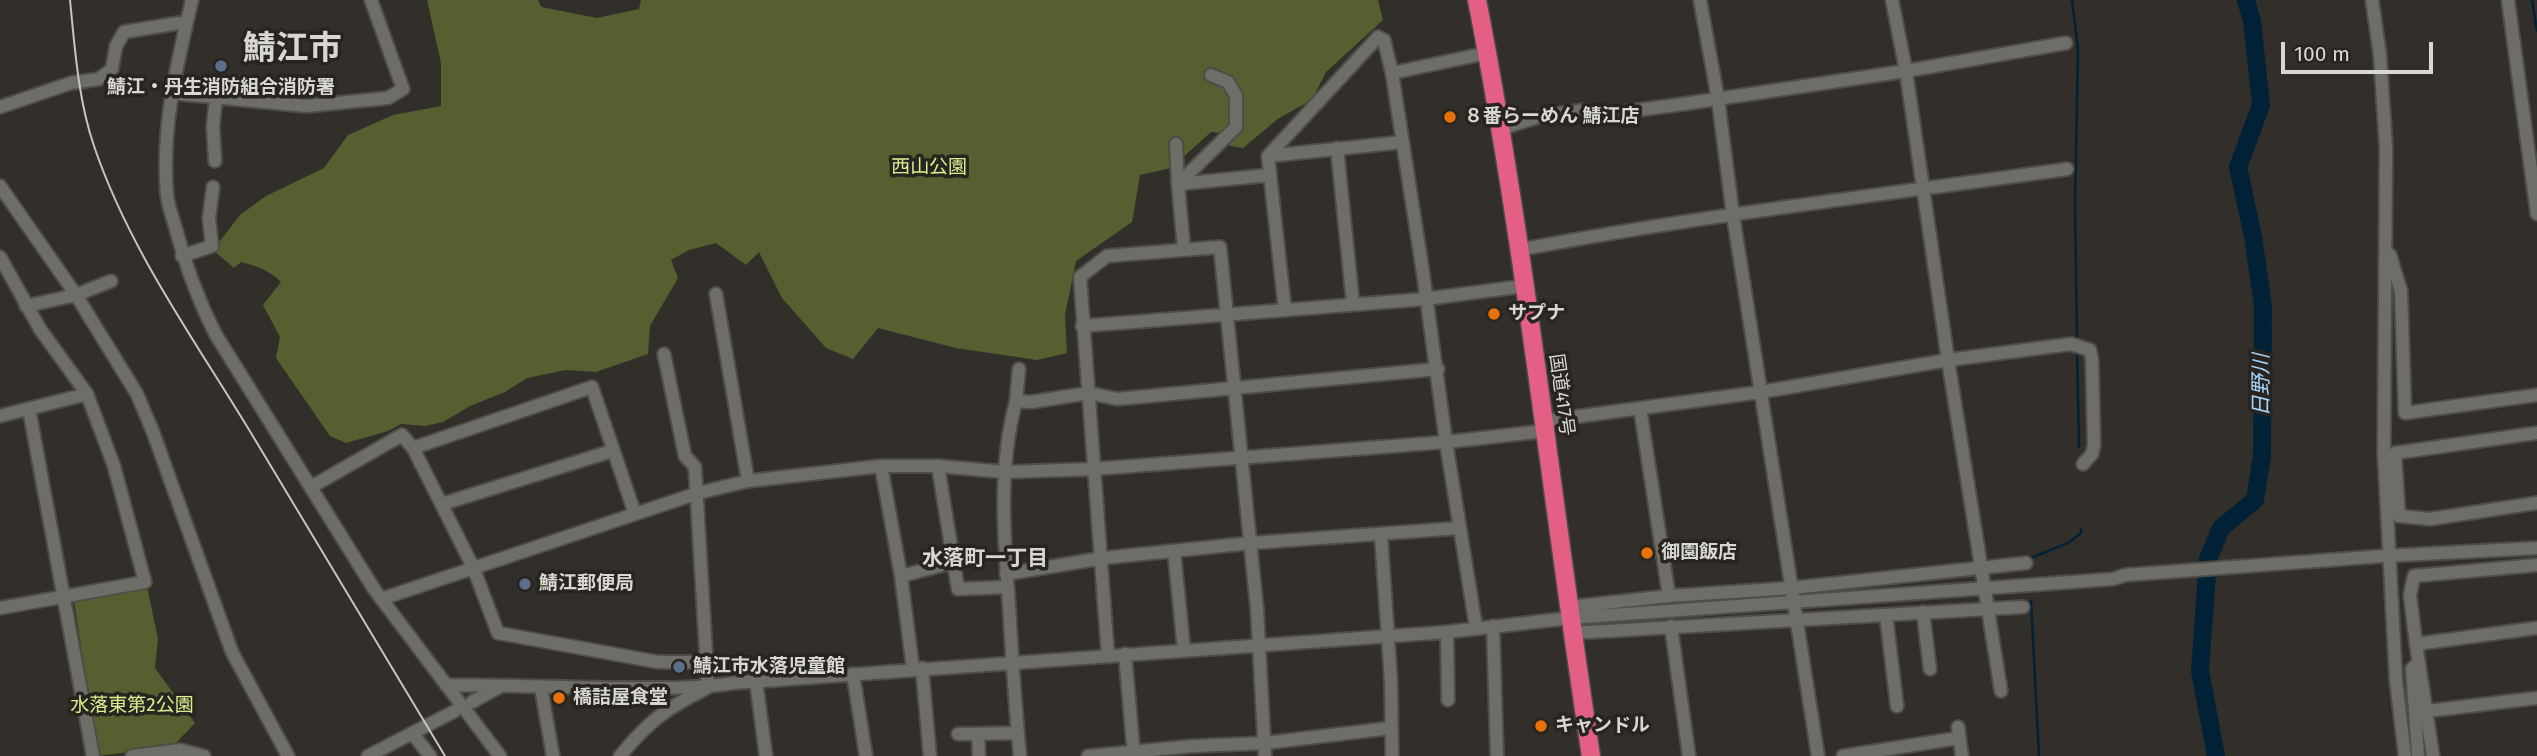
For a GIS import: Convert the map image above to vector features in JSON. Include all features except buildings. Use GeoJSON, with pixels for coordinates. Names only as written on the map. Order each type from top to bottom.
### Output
{"type":"FeatureCollection","features":[{"type":"Feature","properties":{"kind":"highway","name":"国道417号"},"geometry":{"type":"LineString","coordinates":[[1477,0],[1524,286],[1591,756]]}},
{"type":"Feature","properties":{"kind":"street"},"geometry":{"type":"LineString","coordinates":[[192,0],[171,93],[167,196],[182,256],[199,300],[216,335],[381,599],[500,756]]}},
{"type":"Feature","properties":{"kind":"street"},"geometry":{"type":"LineString","coordinates":[[171,93],[306,106],[388,98],[404,89],[372,0]]}},
{"type":"Feature","properties":{"kind":"street"},"geometry":{"type":"LineString","coordinates":[[1700,0],[1718,99],[1733,215],[1818,756]]}},
{"type":"Feature","properties":{"kind":"street"},"geometry":{"type":"LineString","coordinates":[[1892,0],[1906,71],[1948,360],[2001,691]]}},
{"type":"Feature","properties":{"kind":"street"},"geometry":{"type":"LineString","coordinates":[[2372,0],[2380,55],[2386,148],[2384,454],[2387,556],[2396,680],[2405,756]]}},
{"type":"Feature","properties":{"kind":"street"},"geometry":{"type":"LineString","coordinates":[[2508,0],[2533,149],[2537,214]]}},
{"type":"Feature","properties":{"kind":"street"},"geometry":{"type":"LineString","coordinates":[[0,107],[71,83],[99,79],[112,69],[116,46],[124,32],[179,23]]}},
{"type":"Feature","properties":{"kind":"street"},"geometry":{"type":"LineString","coordinates":[[1285,310],[1268,156],[1378,37],[1384,40],[1392,73],[1476,627]]}},
{"type":"Feature","properties":{"kind":"street"},"geometry":{"type":"LineString","coordinates":[[1500,129],[1541,116],[1585,110],[1599,115],[1718,99],[1906,71],[2066,43]]}},
{"type":"Feature","properties":{"kind":"street"},"geometry":{"type":"LineString","coordinates":[[1392,73],[1487,53]]}},
{"type":"Feature","properties":{"kind":"street"},"geometry":{"type":"LineString","coordinates":[[1178,184],[1236,127],[1236,96],[1228,82],[1211,75]]}},
{"type":"Feature","properties":{"kind":"street"},"geometry":{"type":"LineString","coordinates":[[215,161],[216,98]]}},
{"type":"Feature","properties":{"kind":"street"},"geometry":{"type":"LineString","coordinates":[[1268,156],[1403,142]]}},
{"type":"Feature","properties":{"kind":"street"},"geometry":{"type":"LineString","coordinates":[[1176,144],[1184,250]]}},
{"type":"Feature","properties":{"kind":"street"},"geometry":{"type":"LineString","coordinates":[[1338,148],[1353,304]]}},
{"type":"Feature","properties":{"kind":"street"},"geometry":{"type":"LineString","coordinates":[[1518,250],[1831,199],[1924,190],[2067,169]]}},
{"type":"Feature","properties":{"kind":"street"},"geometry":{"type":"LineString","coordinates":[[1178,184],[1270,175]]}},
{"type":"Feature","properties":{"kind":"street"},"geometry":{"type":"LineString","coordinates":[[0,186],[76,295],[137,394],[232,652],[288,756]]}},
{"type":"Feature","properties":{"kind":"street"},"geometry":{"type":"LineString","coordinates":[[182,256],[212,246],[209,218],[213,187]]}},
{"type":"Feature","properties":{"kind":"street"},"geometry":{"type":"LineString","coordinates":[[2386,243],[2401,291],[2404,413],[2537,395]]}},
{"type":"Feature","properties":{"kind":"street"},"geometry":{"type":"LineString","coordinates":[[1108,656],[1080,277],[1107,256],[1220,247],[1251,542],[1265,750]]}},
{"type":"Feature","properties":{"kind":"street"},"geometry":{"type":"LineString","coordinates":[[0,257],[26,306],[87,394],[114,466],[145,582],[0,608]]}},
{"type":"Feature","properties":{"kind":"street"},"geometry":{"type":"LineString","coordinates":[[26,306],[76,295],[111,281]]}},
{"type":"Feature","properties":{"kind":"street"},"geometry":{"type":"LineString","coordinates":[[1082,326],[1425,299],[1524,286]]}},
{"type":"Feature","properties":{"kind":"street"},"geometry":{"type":"LineString","coordinates":[[716,294],[748,481]]}},
{"type":"Feature","properties":{"kind":"street"},"geometry":{"type":"LineString","coordinates":[[381,599],[698,493],[748,481],[881,466],[938,466],[1005,472],[1094,469],[1446,442],[1640,408],[1761,392],[1948,360],[2071,344],[2090,350],[2092,360],[2094,445],[2092,454],[2083,464]]}},
{"type":"Feature","properties":{"kind":"street"},"geometry":{"type":"LineString","coordinates":[[664,354],[685,456],[695,467],[708,687]]}},
{"type":"Feature","properties":{"kind":"street"},"geometry":{"type":"LineString","coordinates":[[1019,369],[1005,472],[1002,525],[1020,756]]}},
{"type":"Feature","properties":{"kind":"street"},"geometry":{"type":"LineString","coordinates":[[1016,401],[1031,402],[1089,393],[1117,399],[1438,369]]}},
{"type":"Feature","properties":{"kind":"street"},"geometry":{"type":"LineString","coordinates":[[413,448],[592,387],[635,514]]}},
{"type":"Feature","properties":{"kind":"street"},"geometry":{"type":"LineString","coordinates":[[0,416],[87,394]]}},
{"type":"Feature","properties":{"kind":"street"},"geometry":{"type":"LineString","coordinates":[[1640,408],[1669,596]]}},
{"type":"Feature","properties":{"kind":"street"},"geometry":{"type":"LineString","coordinates":[[29,409],[93,756]]}},
{"type":"Feature","properties":{"kind":"street"},"geometry":{"type":"LineString","coordinates":[[2537,433],[2395,453],[2399,516],[2430,519],[2537,503]]}},
{"type":"Feature","properties":{"kind":"street"},"geometry":{"type":"LineString","coordinates":[[311,487],[402,435],[413,448],[442,504],[473,568],[498,633],[658,662],[706,662]]}},
{"type":"Feature","properties":{"kind":"street"},"geometry":{"type":"LineString","coordinates":[[442,504],[612,451]]}},
{"type":"Feature","properties":{"kind":"street"},"geometry":{"type":"LineString","coordinates":[[881,466],[930,756]]}},
{"type":"Feature","properties":{"kind":"street"},"geometry":{"type":"LineString","coordinates":[[938,466],[958,589],[1102,558],[1251,542],[1460,528]]}},
{"type":"Feature","properties":{"kind":"street"},"geometry":{"type":"LineString","coordinates":[[1381,535],[1392,756]]}},
{"type":"Feature","properties":{"kind":"street"},"geometry":{"type":"LineString","coordinates":[[446,685],[541,688],[708,687],[917,668],[1447,632],[1570,619],[2387,556],[2537,548]]}},
{"type":"Feature","properties":{"kind":"street"},"geometry":{"type":"LineString","coordinates":[[1174,551],[1184,650]]}},
{"type":"Feature","properties":{"kind":"street"},"geometry":{"type":"LineString","coordinates":[[901,576],[954,562]]}},
{"type":"Feature","properties":{"kind":"street"},"geometry":{"type":"LineString","coordinates":[[1570,619],[1669,596],[1792,588],[2026,563]]}},
{"type":"Feature","properties":{"kind":"street"},"geometry":{"type":"LineString","coordinates":[[2434,756],[2410,595],[2414,576],[2537,565]]}},
{"type":"Feature","properties":{"kind":"street"},"geometry":{"type":"LineString","coordinates":[[1570,619],[1671,626],[2024,607]]}},
{"type":"Feature","properties":{"kind":"street"},"geometry":{"type":"LineString","coordinates":[[1923,612],[1930,669]]}},
{"type":"Feature","properties":{"kind":"street"},"geometry":{"type":"LineString","coordinates":[[1886,615],[1897,706]]}},
{"type":"Feature","properties":{"kind":"street"},"geometry":{"type":"LineString","coordinates":[[1493,626],[1497,756]]}},
{"type":"Feature","properties":{"kind":"street"},"geometry":{"type":"LineString","coordinates":[[1671,626],[1689,756]]}},
{"type":"Feature","properties":{"kind":"street"},"geometry":{"type":"LineString","coordinates":[[2416,643],[2537,628]]}},
{"type":"Feature","properties":{"kind":"street"},"geometry":{"type":"LineString","coordinates":[[1447,632],[1448,700]]}},
{"type":"Feature","properties":{"kind":"street"},"geometry":{"type":"LineString","coordinates":[[1125,654],[1134,754]]}},
{"type":"Feature","properties":{"kind":"street"},"geometry":{"type":"LineString","coordinates":[[2418,756],[2412,669],[2419,662]]}},
{"type":"Feature","properties":{"kind":"street"},"geometry":{"type":"LineString","coordinates":[[853,674],[866,756]]}},
{"type":"Feature","properties":{"kind":"street"},"geometry":{"type":"LineString","coordinates":[[756,681],[766,756]]}},
{"type":"Feature","properties":{"kind":"street"},"geometry":{"type":"LineString","coordinates":[[472,702],[505,685]]}},
{"type":"Feature","properties":{"kind":"street"},"geometry":{"type":"LineString","coordinates":[[620,756],[636,735],[669,707],[708,687]]}},
{"type":"Feature","properties":{"kind":"street"},"geometry":{"type":"LineString","coordinates":[[541,688],[553,756]]}},
{"type":"Feature","properties":{"kind":"street"},"geometry":{"type":"LineString","coordinates":[[2427,711],[2537,698]]}},
{"type":"Feature","properties":{"kind":"street"},"geometry":{"type":"LineString","coordinates":[[370,756],[455,710]]}},
{"type":"Feature","properties":{"kind":"street"},"geometry":{"type":"LineString","coordinates":[[1088,756],[1265,750],[1391,728]]}},
{"type":"Feature","properties":{"kind":"street"},"geometry":{"type":"LineString","coordinates":[[958,734],[1017,733]]}},
{"type":"Feature","properties":{"kind":"street"},"geometry":{"type":"LineString","coordinates":[[1843,756],[1959,733],[1962,756]]}},
{"type":"Feature","properties":{"kind":"street"},"geometry":{"type":"LineString","coordinates":[[414,734],[430,756]]}},
{"type":"Feature","properties":{"kind":"street"},"geometry":{"type":"LineString","coordinates":[[978,734],[979,756]]}},
{"type":"Feature","properties":{"kind":"street"},"geometry":{"type":"LineString","coordinates":[[132,756],[180,750],[204,756]]}},
{"type":"Feature","properties":{"kind":"green space","name":"西山公園"},"geometry":{"type":"Polygon","coordinates":[[[427,0],[538,0],[541,7],[597,18],[639,9],[641,0],[1378,0],[1383,20],[1326,72],[1312,100],[1279,118],[1243,148],[1230,146],[1221,133],[1211,132],[1171,168],[1140,175],[1132,222],[1076,261],[1065,315],[1067,353],[1037,360],[956,348],[878,328],[853,359],[826,348],[782,298],[759,252],[746,265],[716,243],[689,250],[671,260],[678,278],[650,326],[648,354],[596,372],[566,370],[527,378],[505,392],[470,406],[443,422],[425,426],[401,424],[388,431],[346,443],[330,436],[276,358],[280,337],[263,305],[281,282],[267,271],[252,265],[241,262],[234,268],[213,250],[240,215],[266,196],[324,168],[348,135],[393,115],[441,106],[441,63],[427,0]]]}},
{"type":"Feature","properties":{"kind":"green space","name":"水落東第2公園"},"geometry":{"type":"Polygon","coordinates":[[[147,587],[158,639],[155,668],[195,723],[173,746],[98,756],[74,601],[147,587]]]}},
{"type":"Feature","properties":{"kind":"waterway"},"geometry":{"type":"LineString","coordinates":[[2072,0],[2078,49],[2075,204],[2077,343]]}},
{"type":"Feature","properties":{"kind":"waterway","name":"日野川"},"geometry":{"type":"LineString","coordinates":[[2216,756],[2200,671],[2208,559],[2221,528],[2255,500],[2262,456],[2263,306],[2253,236],[2238,167],[2261,105],[2252,21],[2246,0]]}},
{"type":"Feature","properties":{"kind":"waterway"},"geometry":{"type":"LineString","coordinates":[[2532,0],[2537,31]]}},
{"type":"Feature","properties":{"kind":"waterway"},"geometry":{"type":"LineString","coordinates":[[2077,349],[2079,447]]}},
{"type":"Feature","properties":{"kind":"waterway"},"geometry":{"type":"LineString","coordinates":[[2031,568],[2031,558],[2068,543],[2081,533],[2081,529]]}},
{"type":"Feature","properties":{"kind":"waterway"},"geometry":{"type":"LineString","coordinates":[[2031,601],[2039,756]]}},
{"type":"Feature","properties":{"kind":"tram line"},"geometry":{"type":"LineString","coordinates":[[70,0],[84,110],[94,146],[126,223],[166,296],[445,756]]}},
{"type":"Feature","properties":{"kind":"place","name":"鯖江・丹生消防組合消防署"},"geometry":{"type":"Point","coordinates":[221,66]}},
{"type":"Feature","properties":{"kind":"place","name":"８番らーめん 鯖江店"},"geometry":{"type":"Point","coordinates":[1450,117]}},
{"type":"Feature","properties":{"kind":"place","name":"サプナ"},"geometry":{"type":"Point","coordinates":[1494,314]}},
{"type":"Feature","properties":{"kind":"place","name":"御園飯店"},"geometry":{"type":"Point","coordinates":[1647,553]}},
{"type":"Feature","properties":{"kind":"place","name":"鯖江郵便局"},"geometry":{"type":"Point","coordinates":[525,584]}},
{"type":"Feature","properties":{"kind":"place","name":"鯖江市水落児童館"},"geometry":{"type":"Point","coordinates":[679,667]}},
{"type":"Feature","properties":{"kind":"place","name":"橋詰屋食堂"},"geometry":{"type":"Point","coordinates":[559,698]}},
{"type":"Feature","properties":{"kind":"place","name":"キャンドル"},"geometry":{"type":"Point","coordinates":[1541,726]}},
{"type":"Feature","properties":{"kind":"district","name":"鯖江市"},"geometry":{"type":"Point","coordinates":[292,50]}},
{"type":"Feature","properties":{"kind":"district","name":"水落町一丁目"},"geometry":{"type":"Point","coordinates":[985,559]}}]}
